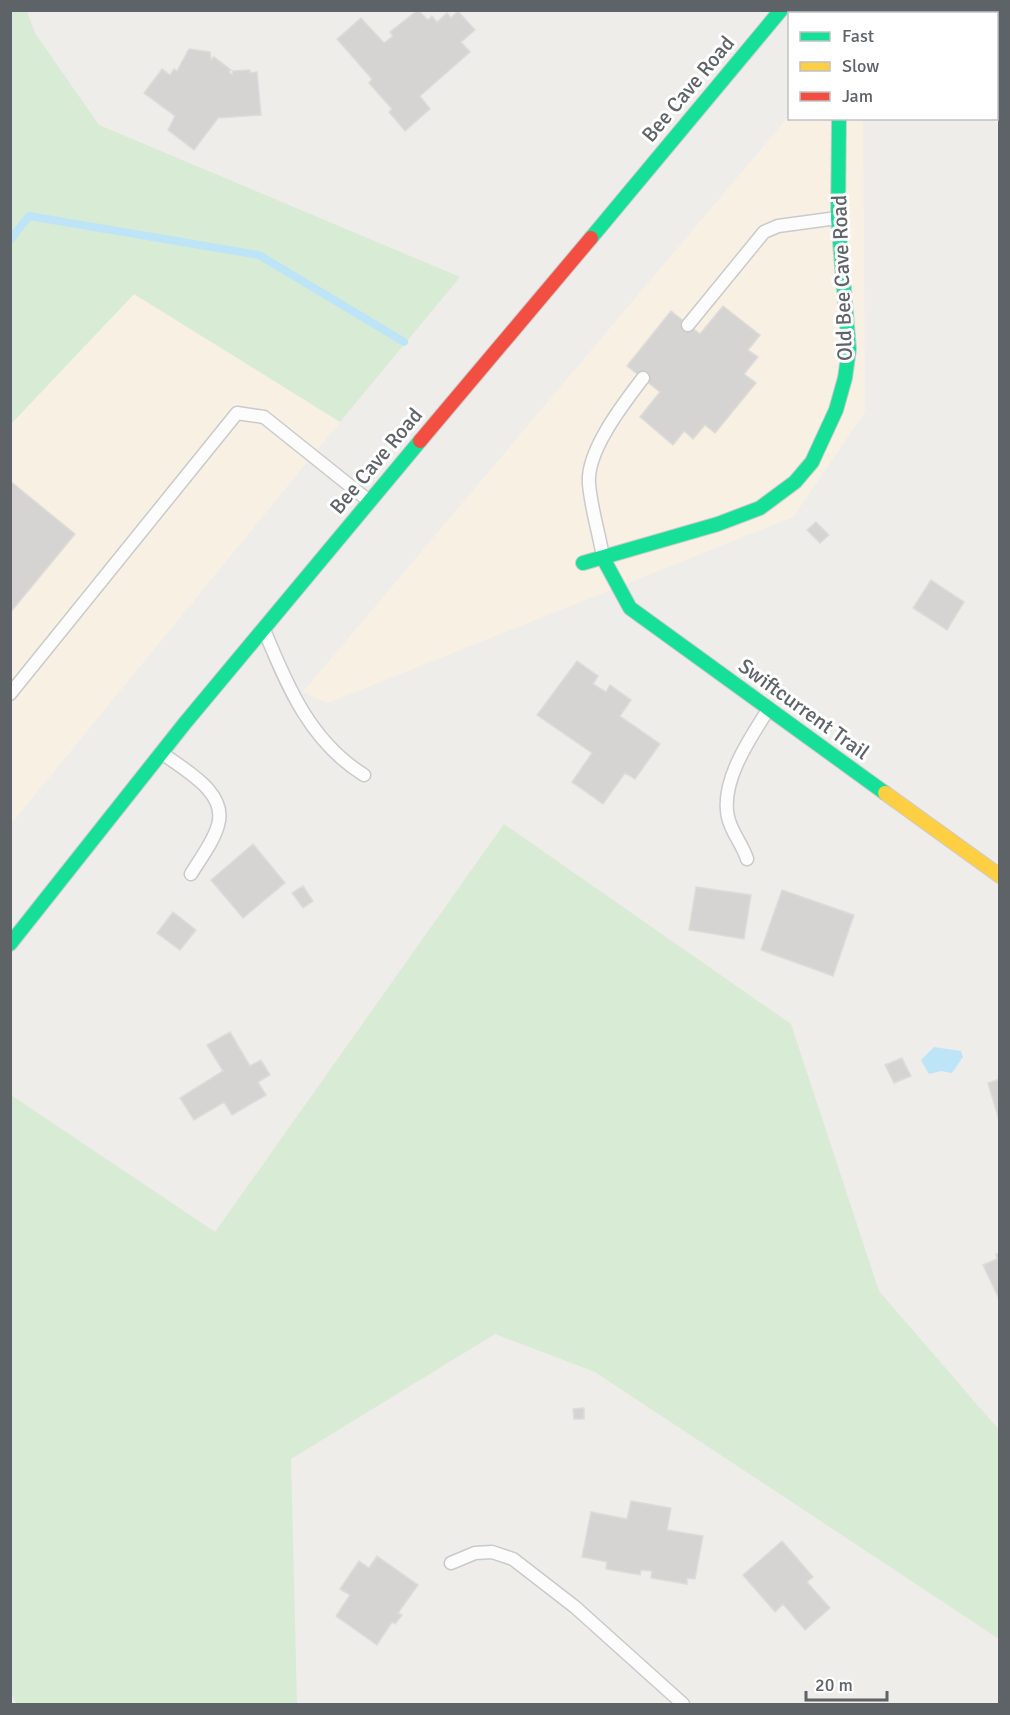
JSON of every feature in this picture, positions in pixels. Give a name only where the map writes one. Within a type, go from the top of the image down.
[{"type":"main road","name":"Bee Cave Road","points":[[10,944],[23,919],[781,10]]},
{"type":"main road","name":"Old Bee Cave Road","points":[[583,563],[760,508],[795,482],[812,462],[836,410],[845,378],[849,349],[838,218],[839,120]]},
{"type":"main road","name":"Swiftcurrent Trail","points":[[603,558],[630,608],[999,876]]},
{"type":"lane","points":[[688,325],[764,232],[778,226],[838,218]]},
{"type":"lane","points":[[603,558],[589,482],[592,463],[614,417],[643,378]]},
{"type":"lane","points":[[10,694],[237,413],[264,417],[369,502]]},
{"type":"lane","points":[[264,628],[293,695],[315,732],[348,765],[364,775]]},
{"type":"lane","points":[[747,860],[727,816],[727,794],[752,736],[769,709]]},
{"type":"lane","points":[[161,752],[212,793],[218,803],[218,826],[191,874]]},
{"type":"lane","points":[[451,1563],[475,1553],[492,1552],[513,1559],[575,1607],[683,1704]]},
{"type":"shaded area","points":[[879,10],[999,11],[999,125],[992,120],[998,120],[998,12],[877,12]]},
{"type":"shaded area","points":[[788,117],[788,120],[863,120],[865,412],[793,517],[327,703],[303,692]]},
{"type":"shaded area","points":[[134,294],[340,422],[11,824],[11,424]]},
{"type":"green space","points":[[11,10],[27,11],[35,33],[99,125],[460,277],[340,422],[134,294],[11,424]]},
{"type":"green space","points":[[504,824],[791,1024],[879,1291],[999,1430],[999,1639],[595,1372],[495,1334],[291,1459],[297,1704],[17,1704],[10,1692],[11,1095],[215,1232]]},
{"type":"water","points":[[934,1047],[961,1051],[963,1057],[952,1073],[941,1071],[929,1074],[921,1060]]},
{"type":"building","points":[[418,10],[428,20],[432,16],[437,22],[447,13],[451,18],[458,11],[475,30],[461,42],[470,52],[420,96],[430,109],[405,131],[389,112],[392,109],[369,83],[372,79],[337,39],[361,18],[384,43],[393,36],[390,32]]},
{"type":"building","points":[[189,49],[210,52],[211,60],[214,57],[231,70],[229,72],[232,75],[233,71],[257,72],[261,115],[218,118],[194,150],[168,130],[175,116],[144,93],[162,69],[170,75],[174,69],[177,71]]},
{"type":"building","points":[[723,306],[760,335],[748,350],[758,357],[744,374],[756,383],[715,433],[705,425],[693,439],[684,431],[673,445],[640,417],[660,392],[627,366],[671,311],[700,334]]},
{"type":"building","points":[[10,481],[75,534],[10,613]]},
{"type":"building","points":[[816,522],[829,535],[820,543],[807,530]]},
{"type":"building","points":[[931,580],[964,602],[947,630],[913,608]]},
{"type":"building","points":[[577,661],[598,676],[593,684],[606,692],[610,685],[631,700],[620,716],[660,744],[635,779],[625,773],[603,804],[572,782],[592,753],[537,715]]},
{"type":"building","points":[[253,844],[285,883],[243,918],[211,880]]},
{"type":"building","points":[[303,886],[313,901],[303,908],[292,893]]},
{"type":"building","points":[[696,887],[751,895],[744,939],[689,930]]},
{"type":"building","points":[[782,890],[854,915],[833,976],[761,950]]},
{"type":"building","points":[[173,912],[196,930],[180,950],[157,933]]},
{"type":"building","points":[[230,1032],[250,1066],[261,1060],[270,1075],[258,1082],[266,1095],[232,1115],[224,1102],[194,1120],[180,1098],[223,1071],[207,1045]]},
{"type":"building","points":[[902,1058],[911,1076],[894,1083],[885,1065]]},
{"type":"building","points":[[1000,1079],[1000,1117],[998,1117],[988,1083]]},
{"type":"building","points":[[1000,1253],[1000,1301],[983,1265],[997,1259],[996,1254]]},
{"type":"building","points":[[584,1408],[584,1419],[574,1419],[573,1409]]},
{"type":"building","points":[[631,1501],[671,1508],[667,1530],[703,1536],[695,1579],[687,1578],[687,1584],[651,1578],[652,1571],[641,1570],[640,1575],[606,1569],[607,1562],[582,1557],[591,1512],[627,1519]]},
{"type":"building","points":[[782,1541],[813,1577],[807,1582],[830,1608],[805,1630],[783,1604],[775,1612],[743,1575]]},
{"type":"building","points":[[377,1556],[418,1585],[398,1613],[402,1615],[395,1624],[392,1622],[377,1645],[336,1616],[350,1595],[340,1589],[359,1561],[369,1568]]},
{"type":"waterway","points":[[10,240],[29,216],[259,255],[404,342]]},
{"type":"traffic: fast","points":[[591,238],[781,10]]},
{"type":"traffic: fast","points":[[583,563],[718,524],[760,508],[795,482],[812,462],[836,410],[845,378],[849,349],[838,218],[839,120]]},
{"type":"traffic: fast","points":[[10,944],[185,723],[420,441]]},
{"type":"traffic: fast","points":[[603,558],[630,608],[885,793]]},
{"type":"traffic: slow","points":[[885,793],[1000,876]]},
{"type":"traffic: jam","points":[[420,441],[591,238]]}]
